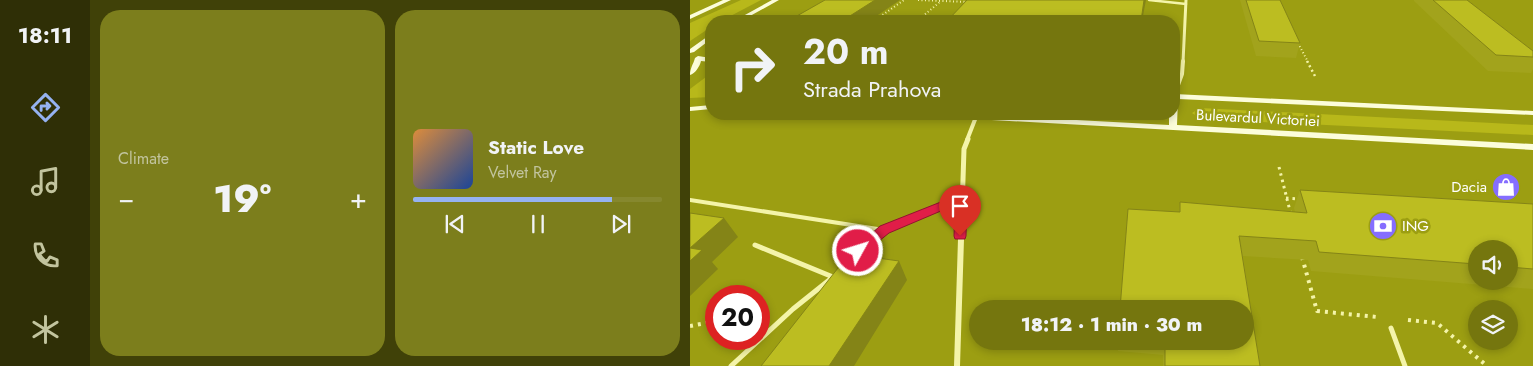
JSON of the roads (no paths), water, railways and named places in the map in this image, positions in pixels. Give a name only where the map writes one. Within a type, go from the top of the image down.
[{"type":"main road","points":[[690,17],[728,0]]},
{"type":"main road","points":[[748,15],[776,0]]},
{"type":"main road","points":[[705,40],[691,51],[698,58],[705,59]]},
{"type":"main road","points":[[690,73],[698,58]]},
{"type":"main road","name":"Bulevardul Victoriei","points":[[1180,96],[1533,114]]},
{"type":"main road","points":[[690,109],[705,108]]},
{"type":"main road","name":"Bulevardul Victoriei","points":[[1035,120],[1533,147]]},
{"type":"main road","points":[[1173,120],[1173,127]]},
{"type":"street","points":[[1180,80],[1182,74],[1186,2]]},
{"type":"street","points":[[957,366],[964,149],[975,120]]},
{"type":"lane","points":[[1149,0],[1186,2]]},
{"type":"lane","points":[[846,264],[884,230],[961,198]]},
{"type":"lane","points":[[690,200],[884,230]]},
{"type":"lane","points":[[755,245],[833,277]]},
{"type":"lane","points":[[731,366],[793,308],[839,271]]},
{"type":"lane","points":[[1391,328],[1405,366]]},
{"type":"place","name":"Dacia","points":[[1506,187]]},
{"type":"place","name":"ING","points":[[1383,226]]}]
